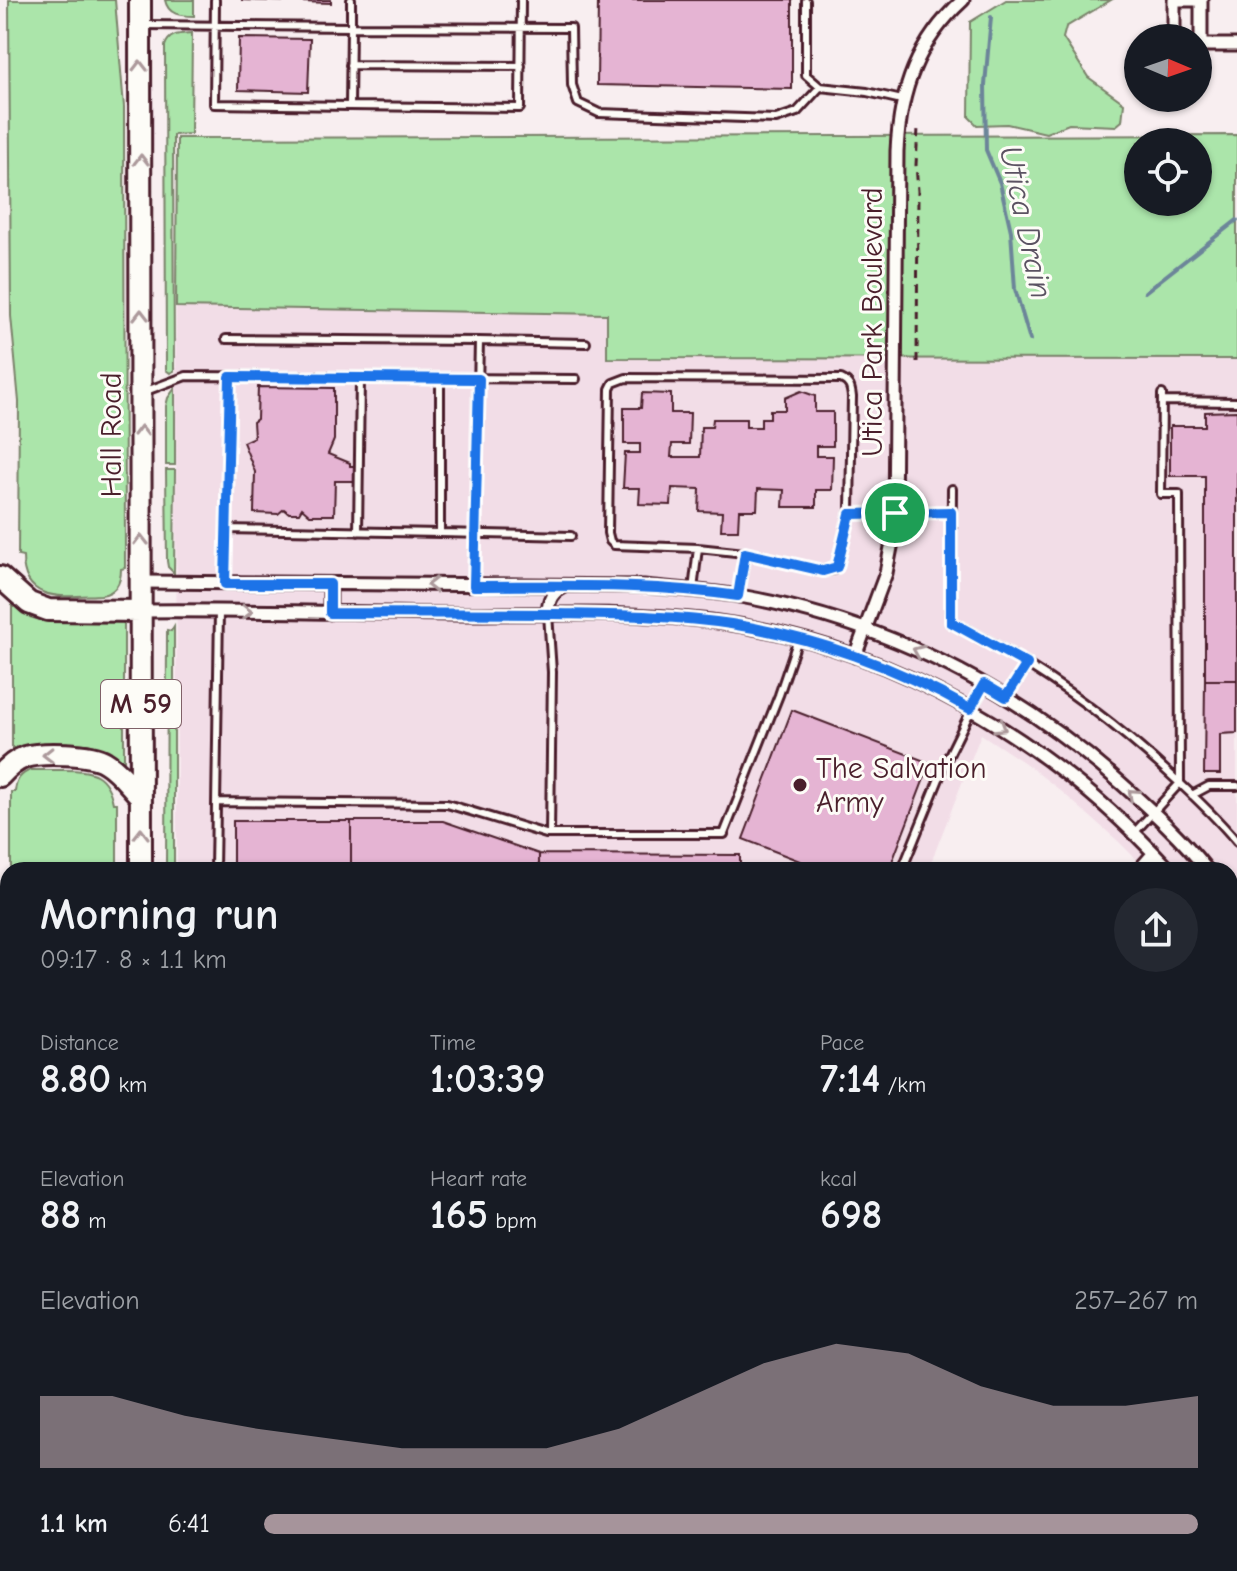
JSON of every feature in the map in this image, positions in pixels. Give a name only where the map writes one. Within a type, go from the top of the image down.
[{"type":"highway","name":"Hall Road","points":[[140,0],[141,862]]},
{"type":"highway","points":[[0,577],[29,603],[48,610],[141,611]]},
{"type":"highway","points":[[0,776],[14,763],[32,756],[84,755],[103,760],[141,797]]},
{"type":"street","name":"Utica Park Boulevard","points":[[855,656],[889,561],[895,513],[897,151],[902,100],[923,48],[939,25],[963,0]]},
{"type":"street","points":[[1174,0],[1174,24]]},
{"type":"street","points":[[1181,0],[1201,0],[1200,24]]},
{"type":"street","points":[[1212,45],[1237,45]]},
{"type":"street","points":[[141,582],[644,586],[738,596],[786,606],[866,630],[929,655],[1006,697],[1078,746],[1153,812],[1200,862]]},
{"type":"street","points":[[330,584],[330,613]]},
{"type":"street","points":[[548,614],[553,594],[566,586]]},
{"type":"street","points":[[141,611],[678,617],[732,624],[798,638],[855,656],[929,687],[1011,732],[1088,792],[1162,862]]},
{"type":"street","points":[[1146,862],[1154,853]]},
{"type":"lane","points":[[215,0],[214,104],[520,108],[521,0]]},
{"type":"lane","points":[[350,106],[351,0]]},
{"type":"lane","points":[[806,1],[806,75],[820,87],[867,92],[902,100]]},
{"type":"lane","points":[[140,25],[571,28],[572,85],[578,103],[599,113],[776,119],[797,112],[820,87]]},
{"type":"lane","points":[[350,65],[521,66]]},
{"type":"lane","points":[[226,339],[586,343]]},
{"type":"lane","points":[[474,586],[479,341]]},
{"type":"lane","points":[[141,393],[186,376],[576,379]]},
{"type":"lane","points":[[225,584],[230,377]]},
{"type":"lane","points":[[358,532],[360,379]]},
{"type":"lane","points":[[440,379],[440,533]]},
{"type":"lane","points":[[619,379],[847,381],[852,397],[850,514],[839,561],[833,570],[823,571],[745,553],[614,545],[610,541],[610,389],[613,383],[619,379]]},
{"type":"lane","points":[[1134,833],[1180,783],[1179,494],[1161,494],[1162,398],[1237,402]]},
{"type":"lane","points":[[952,489],[951,622],[1027,664],[1126,734],[1215,816],[1237,842]]},
{"type":"lane","points":[[850,514],[951,512]]},
{"type":"lane","points":[[226,529],[571,536]]},
{"type":"lane","points":[[693,590],[698,548]]},
{"type":"lane","points":[[738,596],[745,553]]},
{"type":"lane","points":[[215,862],[219,611]]},
{"type":"lane","points":[[548,614],[552,672],[550,834]]},
{"type":"lane","points":[[217,802],[447,804],[550,834],[724,834],[798,638]]},
{"type":"lane","points":[[1006,697],[1027,664]]},
{"type":"lane","points":[[905,862],[947,759],[984,684]]},
{"type":"lane","points":[[1192,795],[1209,786],[1237,786]]},
{"type":"path","points":[[917,362],[918,128]]},
{"type":"shaded area","points":[[176,307],[607,314],[607,358],[1237,357],[1237,862],[1139,862],[1061,791],[981,734],[931,862],[177,862]]},
{"type":"green space","points":[[9,0],[115,0],[124,107],[125,568],[121,569],[119,583],[114,590],[101,595],[61,596],[39,590],[30,583],[23,557],[18,556],[19,402],[11,316]]},
{"type":"green space","points":[[165,0],[194,0],[194,16],[172,12]]},
{"type":"green space","points":[[1006,0],[1111,0],[1066,27],[1063,38],[1088,77],[1124,103],[1122,121],[1116,126],[1069,124],[1046,133],[1007,124],[977,125],[969,117],[970,22]]},
{"type":"green space","points":[[192,33],[191,134],[173,135],[174,371],[170,373],[166,370],[165,46],[172,36]]},
{"type":"green space","points":[[1124,135],[1124,216],[1212,216],[1212,135],[1237,135],[1237,359],[607,358],[607,314],[176,307],[177,138]]},
{"type":"green space","points":[[175,388],[175,465],[166,465],[166,406]]},
{"type":"green space","points":[[166,470],[175,470],[174,573],[167,561]]},
{"type":"green space","points":[[12,604],[40,620],[124,622],[124,761],[107,750],[86,744],[42,743],[12,749]]},
{"type":"green space","points":[[174,626],[174,862],[166,862],[167,630],[171,631]]},
{"type":"green space","points":[[31,770],[65,770],[83,771],[102,779],[113,803],[117,803],[117,862],[11,862],[11,792],[15,792],[21,776]]},
{"type":"building","points":[[241,0],[331,0],[331,3]]},
{"type":"building","points":[[598,0],[792,0],[792,89],[597,85]]},
{"type":"building","points":[[239,38],[310,39],[308,92],[238,90]]},
{"type":"building","points":[[258,387],[334,388],[334,440],[328,454],[354,466],[354,481],[335,481],[334,515],[310,515],[302,508],[299,513],[289,513],[284,509],[278,514],[254,513],[255,472],[243,442],[254,437]]},
{"type":"building","points":[[801,391],[815,396],[815,412],[833,412],[833,446],[816,446],[816,456],[833,456],[832,490],[816,490],[816,507],[783,507],[784,490],[758,489],[757,510],[739,510],[738,530],[721,530],[722,512],[699,511],[700,489],[672,488],[671,505],[639,504],[640,488],[623,488],[625,453],[640,453],[640,444],[624,444],[624,408],[641,408],[642,393],[671,394],[671,413],[690,413],[689,444],[672,444],[671,457],[700,457],[701,427],[712,427],[713,419],[746,419],[746,427],[761,427],[761,418],[770,418],[770,410],[785,410],[785,398]]},
{"type":"building","points":[[1237,411],[1237,680],[1205,680],[1205,476],[1170,476],[1170,426],[1205,426],[1205,412]]},
{"type":"building","points":[[1205,680],[1237,680],[1237,733],[1220,734],[1220,774],[1204,774]]},
{"type":"building","points":[[792,710],[930,763],[892,862],[802,862],[743,839]]},
{"type":"building","points":[[233,821],[351,821],[351,862],[233,862]]},
{"type":"building","points":[[351,821],[443,821],[539,854],[539,862],[351,862]]},
{"type":"building","points":[[539,854],[740,855],[740,862],[539,862]]},
{"type":"waterway","name":"Utica Drain","points":[[991,17],[985,85],[986,150],[1000,183],[1011,231],[1015,289],[1030,340]]},
{"type":"waterway","points":[[1145,292],[1237,220]]},
{"type":"place","name":"The Salvation Army","points":[[800,785]]},
{"type":"route","points":[[230,377],[479,379],[474,586],[644,586],[738,596],[745,553],[823,571],[833,570],[839,561],[850,514],[895,513],[951,512],[951,622],[1027,664],[1006,697],[984,684],[970,709],[908,677],[855,656],[798,638],[732,624],[647,615],[330,613],[330,584],[225,584],[230,377]]}]
